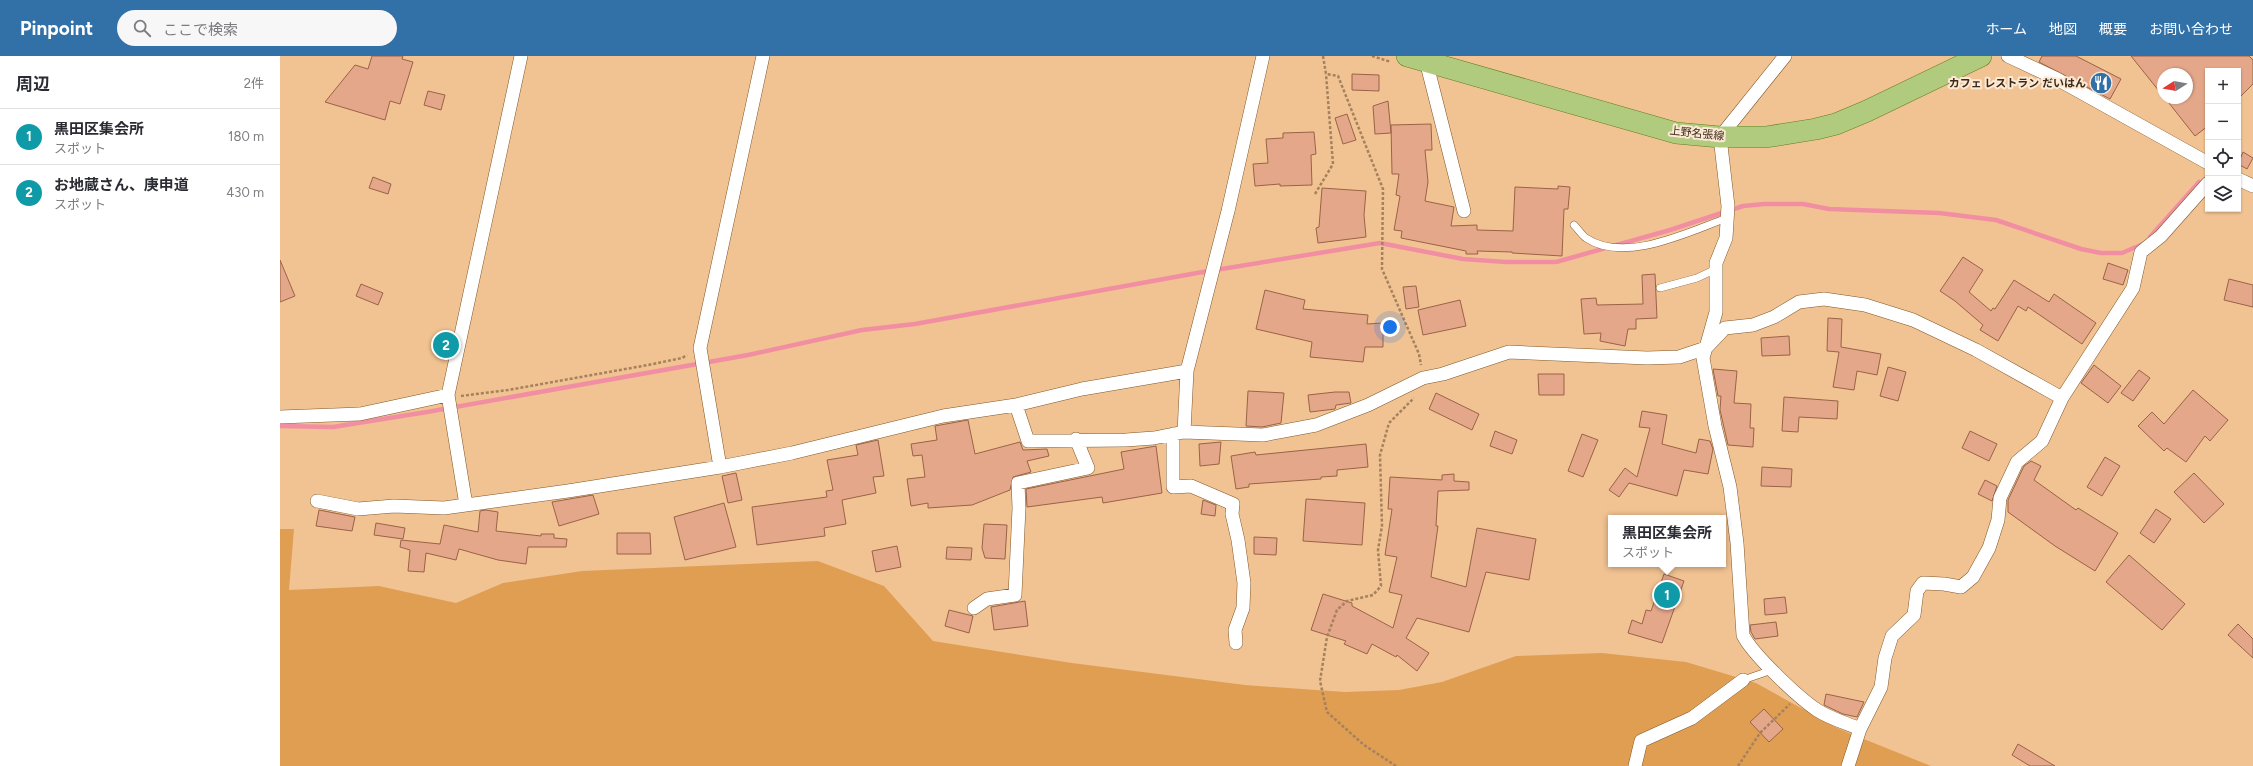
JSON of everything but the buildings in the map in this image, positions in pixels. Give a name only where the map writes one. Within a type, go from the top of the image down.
[{"type":"main road","name":"上野名張線","points":[[1410,60],[1676,133],[1720,137],[1766,137],[1836,124],[1981,56]]},
{"type":"street","points":[[466,505],[448,395],[521,56]]},
{"type":"street","points":[[720,467],[700,348],[763,56]]},
{"type":"street","points":[[1236,643],[1235,630],[1243,608],[1244,583],[1238,540],[1232,514],[1233,504],[1191,486],[1173,487],[1178,433],[1187,371],[1215,262],[1263,56]]},
{"type":"street","points":[[1785,56],[1720,137],[1728,212],[1726,238],[1716,269],[1716,312],[1703,358],[1715,426],[1730,486],[1738,543],[1744,635],[1747,643],[1772,670],[1817,710],[1860,729]]},
{"type":"street","points":[[2008,56],[2057,79],[2205,161]]},
{"type":"street","points":[[1410,60],[1464,211]]},
{"type":"street","points":[[2241,180],[2253,186]]},
{"type":"street","points":[[1848,766],[1860,729],[1881,687],[1885,658],[1892,636],[1914,616],[1918,590],[1923,583],[1944,584],[1961,587],[1973,577],[1989,548],[1998,520],[2000,498],[2017,462],[2042,441],[2062,398],[2133,288],[2141,252],[2161,236],[2205,186]]},
{"type":"street","points":[[1016,405],[1028,441],[1076,439],[1126,440],[1178,433],[1263,435],[1316,426],[1368,405],[1423,378],[1443,374],[1509,352],[1647,358],[1679,357],[1706,348],[1725,328],[1753,325],[1774,317],[1799,302],[1824,299],[1866,305],[1913,320],[1976,350],[2062,398]]},
{"type":"street","points":[[317,500],[358,510],[394,506],[444,508],[466,505],[720,467],[792,453],[943,416],[1016,405],[1082,389],[1187,371]]},
{"type":"street","points":[[280,417],[360,414],[448,395]]},
{"type":"street","points":[[974,608],[987,598],[1015,595],[1019,508],[1018,483],[1088,468],[1076,439]]},
{"type":"street","points":[[1635,766],[1642,741],[1692,718],[1743,680]]},
{"type":"lane","points":[[1574,225],[1586,238],[1600,244],[1621,249],[1633,248],[1658,242],[1728,212]]},
{"type":"lane","points":[[1660,288],[1698,278],[1716,269]]},
{"type":"lane","points":[[1743,680],[1772,670]]},
{"type":"path","points":[[1315,194],[1333,164],[1326,74],[1323,56]]},
{"type":"path","points":[[1372,56],[1410,60]]},
{"type":"path","points":[[1326,74],[1338,76],[1383,188],[1382,269],[1419,354],[1423,378],[1412,402],[1389,423],[1380,455],[1382,526],[1378,550],[1381,586],[1373,595],[1347,601],[1337,610],[1327,637],[1320,680],[1327,712],[1364,745],[1396,766]]},
{"type":"path","points":[[448,395],[469,396],[648,365],[682,358],[700,348]]},
{"type":"path","points":[[1738,766],[1760,733],[1800,694]]},
{"type":"shaded area","points":[[280,529],[294,529],[289,590],[379,586],[456,603],[503,583],[582,571],[818,561],[884,586],[933,641],[1072,663],[1245,685],[1345,692],[1399,690],[1442,682],[1516,656],[1602,653],[1686,662],[1756,683],[1839,729],[1931,766],[280,766]]},
{"type":"waterway","points":[[2150,237],[2199,182]]},
{"type":"waterway","points":[[280,426],[333,427],[427,412],[748,355],[862,330],[915,324],[1197,273],[1380,243],[1463,259],[1506,262],[1556,262],[1670,230],[1743,206],[1764,204],[1803,204],[1829,209],[1939,213],[1996,220],[2081,249],[2101,253],[2122,253],[2143,244]]},
{"type":"place","name":"カフェ レストラン だいはん","points":[[2101,83]]},
{"type":"place","name":"お地蔵さん、庚申道","points":[[446,345]]},
{"type":"place","name":"黒田区集会所","points":[[1667,595]]}]
